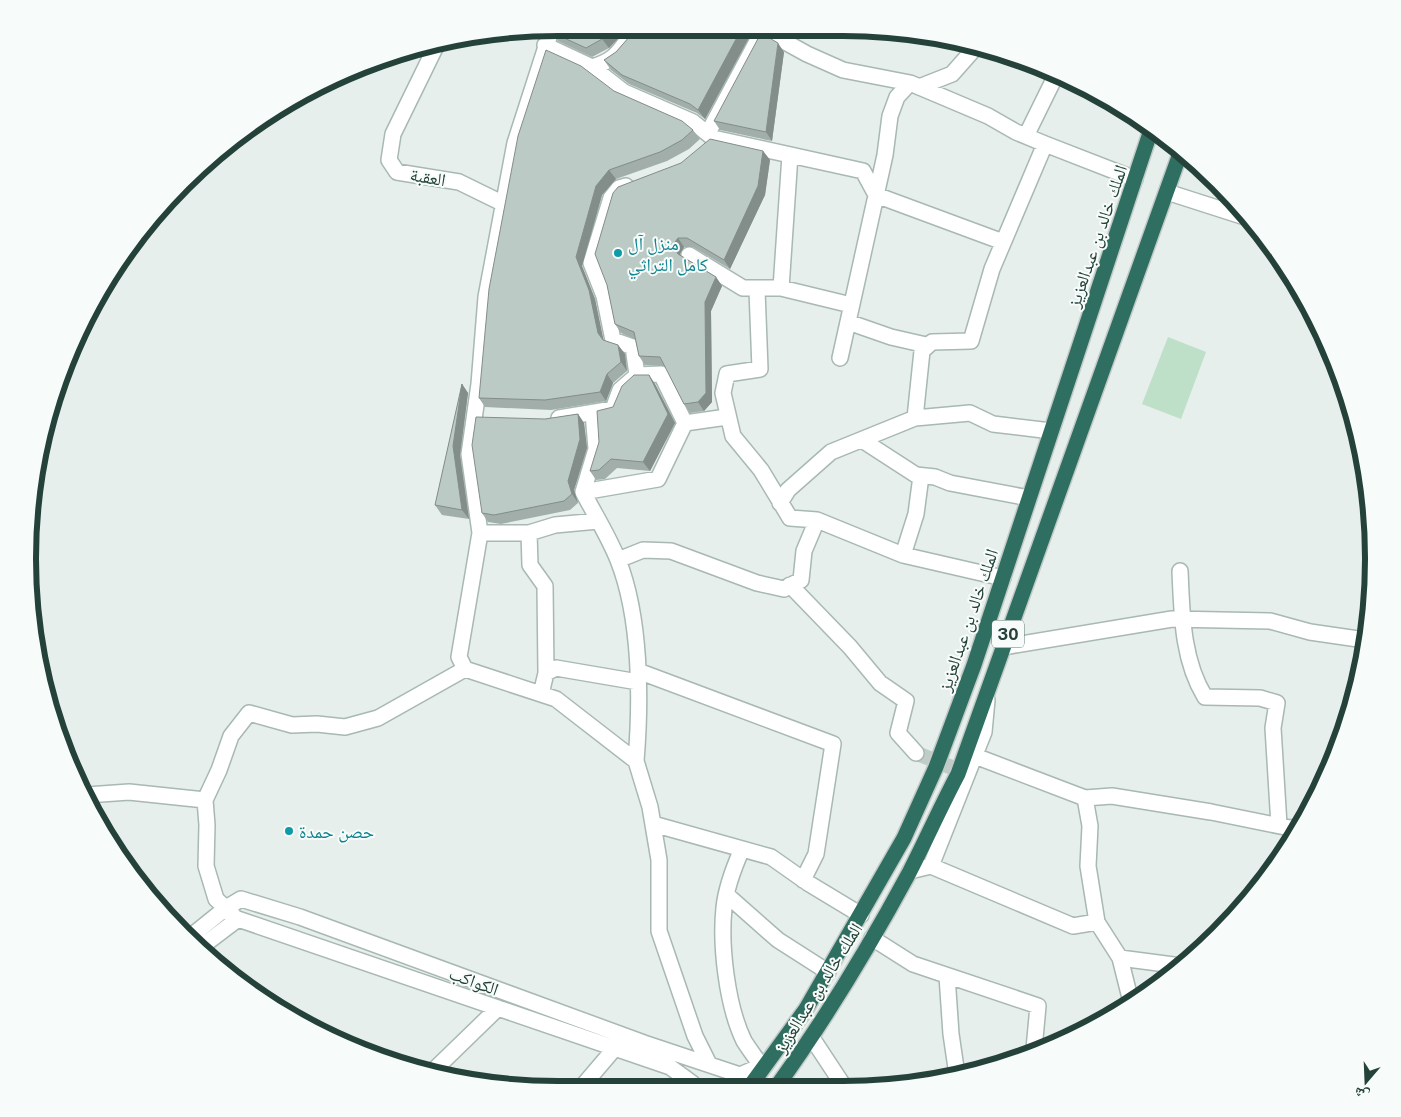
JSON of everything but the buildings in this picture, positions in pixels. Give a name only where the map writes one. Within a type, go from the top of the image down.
[{"type":"highway","name":"الملك خالد بن عبدالعزيز","points":[[753,1081],[806,1009],[828,972],[904,838],[936,767],[974,665],[1149,136]]},
{"type":"highway","name":"الملك خالد بن عبدالعزيز","points":[[781,1081],[812,1038],[872,938],[910,871],[958,774],[1178,159]]},
{"type":"street","points":[[549,36],[516,144],[486,297],[476,416],[469,454],[480,533],[459,657],[465,669],[556,699],[636,761]]},
{"type":"street","points":[[592,67],[608,62],[620,52],[628,36]]},
{"type":"street","points":[[701,151],[711,136],[759,36]]},
{"type":"street","points":[[775,36],[807,54],[843,70],[914,85],[988,116],[1026,136],[1136,179]]},
{"type":"street","points":[[545,45],[592,67],[624,92],[693,122],[711,136],[863,171],[876,195],[1003,242]]},
{"type":"street","name":"العقبة","points":[[432,52],[393,134],[389,160],[397,172],[459,182],[504,204]]},
{"type":"street","points":[[840,358],[885,155],[890,116],[897,97],[914,85],[952,74],[971,52]]},
{"type":"street","points":[[1026,136],[1053,81]]},
{"type":"street","points":[[848,322],[891,337],[926,345],[932,342],[971,341],[992,269],[1045,144]]},
{"type":"street","points":[[781,288],[790,155]]},
{"type":"street","points":[[637,375],[632,347],[613,340],[604,296],[591,263],[611,198],[618,188],[644,180]]},
{"type":"street","points":[[1167,192],[1235,214]]},
{"type":"street","points":[[689,255],[743,288],[757,290],[781,288],[851,305]]},
{"type":"street","points":[[757,290],[760,369],[727,374],[724,394],[727,417],[733,436],[761,470],[790,518],[817,520],[903,555],[1002,578]]},
{"type":"street","points":[[915,418],[921,357],[926,345]]},
{"type":"street","points":[[544,419],[612,409],[620,390],[637,375],[661,374],[685,423]]},
{"type":"street","points":[[594,413],[596,449],[583,492],[618,560],[628,593],[638,677],[639,722],[636,761],[650,807],[659,860],[659,930],[695,1036],[708,1064]]},
{"type":"street","points":[[780,503],[788,490],[831,452],[915,418],[970,413],[993,424],[1051,431]]},
{"type":"street","points":[[476,416],[493,417]]},
{"type":"street","points":[[685,423],[727,417]]},
{"type":"street","points":[[583,492],[658,479],[685,423]]},
{"type":"street","points":[[862,440],[916,475],[935,477],[950,483],[1029,498]]},
{"type":"street","points":[[903,555],[916,514],[921,476]]},
{"type":"street","points":[[618,560],[643,550],[671,551],[719,571],[784,589],[801,580],[804,551],[817,520]]},
{"type":"street","points":[[480,533],[529,533],[555,525],[598,521]]},
{"type":"street","points":[[529,533],[530,565],[545,586],[546,673],[541,694]]},
{"type":"street","points":[[1180,571],[1182,619],[1193,678],[1205,697],[1260,698],[1277,703],[1273,728],[1289,830]]},
{"type":"street","points":[[790,585],[850,647],[880,683],[906,701],[898,733],[916,753]]},
{"type":"street","points":[[1003,648],[1134,624],[1182,619],[1270,621],[1310,632],[1358,639]]},
{"type":"street","points":[[546,673],[556,668],[638,677],[833,744],[816,854],[802,880]]},
{"type":"street","points":[[206,944],[238,919],[216,899],[206,866],[207,825],[205,800],[219,770],[230,736],[249,713],[292,725],[317,724],[345,727],[378,718],[465,669]]},
{"type":"street","points":[[931,866],[984,732],[988,689]]},
{"type":"street","points":[[974,756],[1085,798],[1112,796],[1211,812],[1289,830]]},
{"type":"street","points":[[93,795],[129,792],[205,800]]},
{"type":"street","points":[[1085,798],[1090,826],[1088,866],[1097,922],[1120,958],[1129,995]]},
{"type":"street","points":[[653,824],[771,856],[802,880],[861,915]]},
{"type":"street","points":[[742,849],[731,875],[726,895],[724,942],[731,1000],[744,1040],[764,1065]]},
{"type":"street","points":[[910,871],[931,866],[1073,926],[1097,922]]},
{"type":"street","points":[[726,895],[778,940],[828,972]]},
{"type":"street","name":"الكواكب","points":[[195,933],[226,908],[241,899],[300,917],[740,1075],[764,1065]]},
{"type":"street","name":"الكواكب","points":[[238,919],[670,1067],[689,1081]]},
{"type":"street","points":[[872,938],[913,964],[1038,1006],[1034,1044]]},
{"type":"street","points":[[1120,958],[1170,965]]},
{"type":"street","points":[[947,976],[951,1034],[956,1068]]},
{"type":"street","points":[[438,1066],[498,1008]]},
{"type":"street","points":[[812,1038],[840,1081]]},
{"type":"street","points":[[587,1081],[615,1048]]},
{"type":"green space","points":[[1168,337],[1206,352],[1181,419],[1142,404]]},
{"type":"tunnel","points":[[916,753],[968,774]]},
{"type":"place","name":"منزل آل كامل التراثي","points":[[618,253]]},
{"type":"place","name":"حصن حمدة","points":[[289,831]]}]
